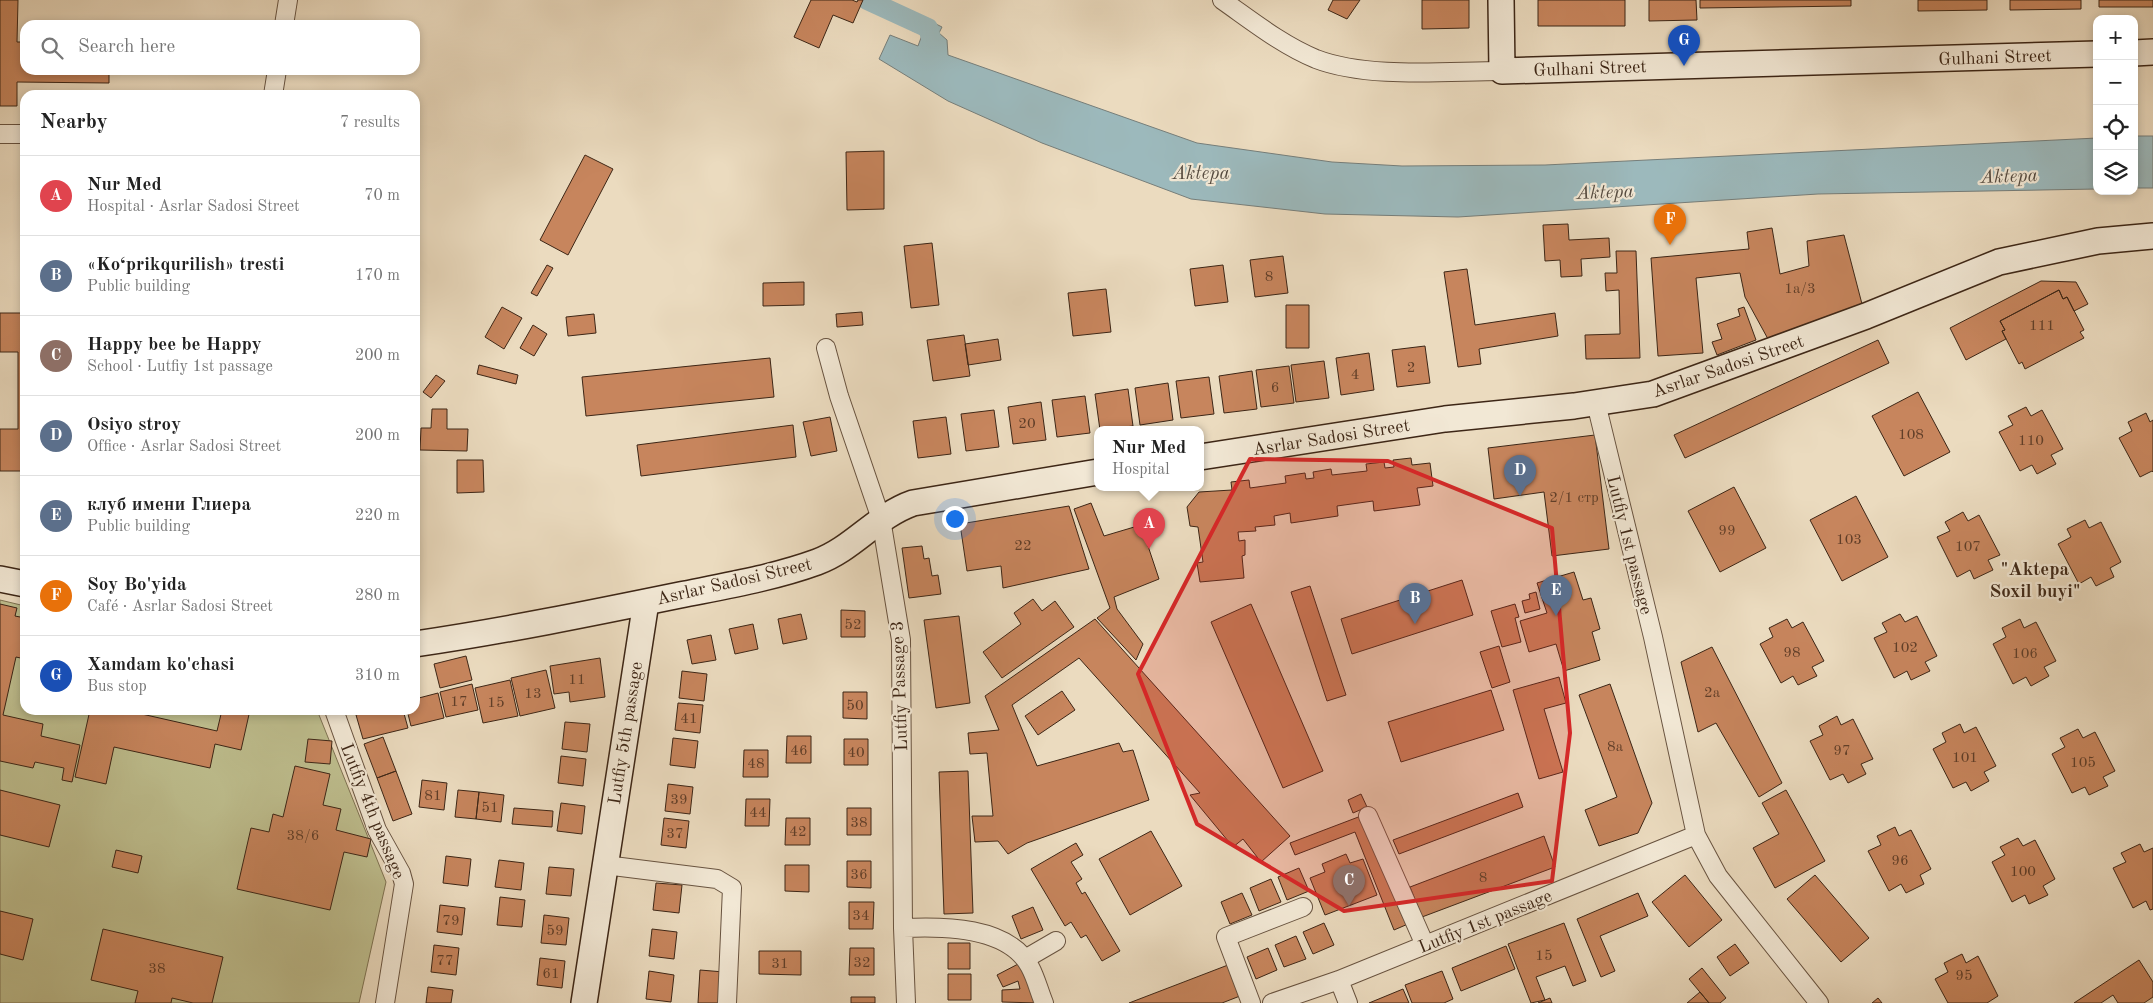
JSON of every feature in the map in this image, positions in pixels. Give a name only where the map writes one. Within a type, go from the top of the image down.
[{"type":"street","points":[[285,20],[288,0]]},
{"type":"street","name":"Gulhani Street","points":[[1222,0],[1296,48],[1317,59],[1341,66],[1378,71],[1502,71],[2093,54]]},
{"type":"street","points":[[1501,0],[1502,71]]},
{"type":"street","points":[[2138,53],[2153,52]]},
{"type":"street","points":[[274,90],[276,75]]},
{"type":"street","points":[[0,134],[20,134]]},
{"type":"street","name":"Asrlar Sadosi Street","points":[[1204,456],[1446,419],[1596,403],[1653,394],[1866,316],[1999,262],[2098,241],[2153,236]]},
{"type":"street","name":"Lutfiy Passage 3","points":[[826,348],[839,396],[881,519],[900,640],[903,928],[906,1003]]},
{"type":"street","name":"Lutfiy 1st passage","points":[[1596,403],[1653,637],[1696,835],[1718,876],[1819,1003]]},
{"type":"street","name":"Asrlar Sadosi Street","points":[[420,643],[744,582],[818,562],[853,543],[881,519],[899,508],[926,500],[1094,473]]},
{"type":"street","points":[[0,579],[20,583]]},
{"type":"street","name":"Lutfiy 5th passage","points":[[584,1003],[646,602]]},
{"type":"street","name":"Lutfiy 4th passage","points":[[336,715],[377,830],[401,873],[404,884],[385,1003]]},
{"type":"street","points":[[1368,816],[1425,945]]},
{"type":"street","name":"Lutfiy 1st passage","points":[[1272,1003],[1339,980],[1696,835]]},
{"type":"street","points":[[606,865],[717,880],[732,888],[727,1003]]},
{"type":"street","points":[[1251,1003],[1226,937],[1303,907]]},
{"type":"street","points":[[903,928],[935,926],[981,933],[1010,946],[1030,966],[1044,1003]]},
{"type":"street","points":[[1025,960],[1056,941]]},
{"type":"street","points":[[1339,980],[1348,1003]]},
{"type":"highlighted area","points":[[1250,459],[1388,461],[1552,528],[1570,733],[1552,881],[1344,911],[1197,824],[1138,674]]},
{"type":"green space","points":[[0,600],[20,605],[20,715],[319,715],[386,882],[359,1003],[0,1003]]},
{"type":"water","name":"Aktepa","points":[[918,15],[942,27],[939,33],[947,40],[948,55],[1197,143],[1332,162],[1402,166],[1545,165],[2093,138],[2093,189],[1818,194],[1458,217],[1325,214],[1191,199],[1042,143],[948,101],[879,59],[890,35],[918,46],[922,35],[911,30]]},
{"type":"water","points":[[2138,136],[2153,136],[2153,188],[2138,188]]},
{"type":"building","points":[[0,0],[18,0],[17,42],[20,42],[20,75],[109,75],[109,83],[17,82],[17,106],[0,106]]},
{"type":"building","points":[[811,0],[852,0],[857,2],[858,0],[863,0],[853,23],[833,15],[819,48],[794,37]]},
{"type":"building","points":[[1333,0],[1360,0],[1347,19],[1328,10]]},
{"type":"building","points":[[1422,0],[1469,0],[1469,28],[1422,29]]},
{"type":"building","points":[[1538,0],[1625,0],[1625,26],[1538,26]]},
{"type":"building","points":[[1649,0],[1696,0],[1697,20],[1649,21]]},
{"type":"building","points":[[1700,0],[1851,0],[1851,6],[1700,8]]},
{"type":"building","points":[[1918,0],[1987,0],[1987,10],[1918,11]]},
{"type":"building","points":[[2010,0],[2081,0],[2081,9],[2010,10]]},
{"type":"building","points":[[2099,0],[2153,0],[2153,7],[2099,7]]},
{"type":"building","points":[[884,151],[884,209],[847,210],[846,152]]},
{"type":"building","points":[[585,155],[613,169],[568,255],[540,240]]},
{"type":"building","points":[[1568,224],[1569,240],[1609,238],[1610,257],[1581,259],[1582,276],[1561,277],[1560,260],[1545,261],[1543,225]]},
{"type":"building","points":[[1772,228],[1780,274],[1809,266],[1807,241],[1844,235],[1862,304],[1768,339],[1745,297],[1740,273],[1696,278],[1703,353],[1658,356],[1651,258],[1749,249],[1747,232]]},
{"type":"building","points":[[932,243],[939,305],[911,308],[904,246]]},
{"type":"building","points":[[1616,251],[1636,251],[1640,358],[1586,359],[1585,335],[1620,334],[1619,290],[1606,291],[1605,273],[1617,273]]},
{"type":"building","points":[[1283,256],[1288,293],[1255,297],[1250,260]]},
{"type":"building","points":[[547,265],[553,268],[537,296],[531,293]]},
{"type":"building","points":[[1223,265],[1228,302],[1195,306],[1190,269]]},
{"type":"building","points":[[1467,269],[1475,325],[1555,313],[1558,336],[1479,349],[1481,364],[1458,367],[1444,272]]},
{"type":"building","points":[[2041,281],[2076,282],[2088,304],[2074,311],[2067,297],[2063,299],[2059,290],[2000,321],[2005,330],[2002,331],[2006,339],[1966,360],[1950,328]]},
{"type":"building","points":[[804,282],[804,305],[763,306],[763,283]]},
{"type":"building","points":[[1106,289],[1111,332],[1073,336],[1068,293]]},
{"type":"building","points":[[2059,290],[2063,299],[2067,297],[2084,330],[2080,332],[2084,338],[2025,369],[2022,362],[2019,364],[2002,331],[2005,330],[2000,321]]},
{"type":"building","points":[[1286,305],[1309,305],[1309,348],[1286,348]]},
{"type":"building","points":[[502,307],[522,318],[504,349],[485,337]]},
{"type":"building","points":[[1744,307],[1756,340],[1717,355],[1712,342],[1722,339],[1717,324],[1740,316],[1738,309]]},
{"type":"building","points":[[862,312],[863,325],[837,327],[836,314]]},
{"type":"building","points":[[0,313],[20,313],[20,471],[0,471],[0,429],[18,429],[18,352],[0,352]]},
{"type":"building","points":[[594,314],[596,333],[568,336],[566,317]]},
{"type":"building","points":[[533,325],[547,334],[534,356],[520,348]]},
{"type":"building","points":[[964,335],[970,376],[933,381],[927,340]]},
{"type":"building","points":[[998,339],[1001,360],[968,365],[965,344]]},
{"type":"building","points":[[1878,340],[1889,363],[1685,458],[1674,435]]},
{"type":"building","points":[[1425,346],[1430,383],[1397,387],[1392,350]]},
{"type":"building","points":[[1369,353],[1374,390],[1341,395],[1336,358]]},
{"type":"building","points":[[770,358],[774,397],[586,416],[582,377]]},
{"type":"building","points":[[1324,361],[1329,398],[1296,402],[1291,365]]},
{"type":"building","points":[[479,365],[518,375],[516,384],[477,374]]},
{"type":"building","points":[[1289,366],[1294,403],[1261,407],[1256,370]]},
{"type":"building","points":[[1252,371],[1257,409],[1224,413],[1219,376]]},
{"type":"building","points":[[436,375],[445,381],[431,398],[423,392]]},
{"type":"building","points":[[1209,377],[1214,414],[1181,418],[1176,381]]},
{"type":"building","points":[[1168,383],[1173,420],[1140,425],[1135,388]]},
{"type":"building","points":[[1128,389],[1133,426],[1099,426],[1095,394]]},
{"type":"building","points":[[1918,392],[1950,452],[1904,476],[1872,416]]},
{"type":"building","points":[[1085,396],[1090,433],[1057,437],[1052,400]]},
{"type":"building","points":[[1041,402],[1046,440],[1013,444],[1008,407]]},
{"type":"building","points":[[2026,407],[2031,416],[2042,410],[2063,449],[2051,455],[2056,464],[2037,474],[2032,465],[2020,471],[1999,432],[2013,425],[2008,416]]},
{"type":"building","points":[[432,409],[447,409],[447,429],[468,429],[467,451],[420,450],[421,428],[431,428]]},
{"type":"building","points":[[994,410],[999,447],[966,451],[961,414]]},
{"type":"building","points":[[2146,413],[2150,422],[2153,420],[2153,472],[2140,477],[2119,438],[2132,431],[2128,422]]},
{"type":"building","points":[[830,417],[837,451],[811,456],[803,422]]},
{"type":"building","points":[[946,417],[951,454],[918,458],[913,421]]},
{"type":"building","points":[[793,425],[796,457],[641,476],[637,445]]},
{"type":"building","points":[[1595,435],[1609,549],[1552,556],[1544,492],[1494,499],[1488,448]]},
{"type":"building","points":[[1411,458],[1412,465],[1430,463],[1433,486],[1417,488],[1420,505],[1374,511],[1373,501],[1337,506],[1338,516],[1291,523],[1290,513],[1274,516],[1275,525],[1255,527],[1256,531],[1238,532],[1239,541],[1245,540],[1245,555],[1242,556],[1244,578],[1200,582],[1197,563],[1203,562],[1198,527],[1190,526],[1187,507],[1199,492],[1232,490],[1231,482],[1249,480],[1250,488],[1286,483],[1285,476],[1305,473],[1306,479],[1314,478],[1313,472],[1331,469],[1332,475],[1367,471],[1366,464],[1384,462],[1385,468],[1394,467],[1393,460]]},
{"type":"building","points":[[457,460],[483,460],[484,492],[457,493]]},
{"type":"building","points":[[1734,487],[1766,548],[1720,572],[1688,511]]},
{"type":"building","points":[[1856,496],[1888,557],[1842,581],[1810,520]]},
{"type":"building","points":[[1091,503],[1104,536],[1141,525],[1159,579],[1114,597],[1117,609],[1143,644],[1136,660],[1097,618],[1110,608],[1074,509]]},
{"type":"building","points":[[1069,506],[1089,569],[1003,588],[1001,566],[967,571],[960,524]]},
{"type":"building","points":[[1963,512],[1968,521],[1979,515],[2000,555],[1988,560],[1993,570],[1974,579],[1970,570],[1957,577],[1937,537],[1950,531],[1945,522]]},
{"type":"building","points":[[2085,520],[2089,528],[2101,522],[2121,562],[2110,568],[2114,577],[2096,586],[2091,577],[2079,584],[2058,544],[2071,537],[2067,529]]},
{"type":"building","points":[[922,546],[924,559],[929,558],[932,576],[938,575],[941,594],[909,598],[902,548]]},
{"type":"building","points":[[1574,572],[1583,600],[1591,598],[1600,629],[1592,632],[1600,660],[1564,671],[1556,644],[1529,652],[1520,621],[1547,613],[1537,583]]},
{"type":"building","points":[[1462,580],[1473,615],[1352,654],[1341,619]]},
{"type":"building","points":[[1310,586],[1346,695],[1327,701],[1291,592]]},
{"type":"building","points":[[1536,592],[1540,609],[1525,613],[1522,601],[1530,599],[1529,594]]},
{"type":"building","points":[[1033,599],[1042,611],[1055,601],[1074,627],[1002,678],[983,652],[1021,624],[1014,613]]},
{"type":"building","points":[[0,604],[17,608],[15,616],[20,617],[20,658],[16,657],[3,715],[43,724],[41,736],[80,745],[72,782],[62,780],[64,768],[35,762],[33,768],[0,761]]},
{"type":"building","points":[[1251,604],[1323,771],[1283,788],[1211,622]]},
{"type":"building","points":[[1515,604],[1519,617],[1515,618],[1521,642],[1502,647],[1491,611]]},
{"type":"building","points":[[841,610],[865,611],[865,637],[841,637]]},
{"type":"building","points":[[801,614],[807,639],[783,644],[778,619]]},
{"type":"building","points":[[1900,614],[1905,622],[1917,616],[1937,656],[1925,662],[1930,671],[1911,680],[1907,671],[1894,678],[1874,638],[1887,632],[1882,623]]},
{"type":"building","points":[[959,616],[970,703],[936,708],[924,620]]},
{"type":"building","points":[[1095,619],[1290,836],[1261,862],[1243,839],[1233,847],[1190,795],[1200,793],[1079,658],[1012,705],[1037,766],[1119,743],[1123,752],[1133,750],[1149,800],[1027,843],[1008,854],[998,841],[975,842],[972,816],[993,816],[987,753],[970,754],[968,733],[999,730],[985,696]]},
{"type":"building","points":[[1787,619],[1792,628],[1803,622],[1824,661],[1812,667],[1817,676],[1798,685],[1793,676],[1781,683],[1760,644],[1773,637],[1769,628]]},
{"type":"building","points":[[2020,619],[2024,628],[2036,622],[2056,661],[2044,667],[2049,676],[2031,686],[2026,677],[2013,684],[1993,644],[2006,637],[2002,628]]},
{"type":"building","points":[[753,624],[758,649],[735,654],[729,629]]},
{"type":"building","points":[[711,635],[716,660],[692,664],[687,640]]},
{"type":"building","points":[[1499,646],[1510,682],[1492,688],[1480,652]]},
{"type":"building","points":[[1712,647],[1782,783],[1759,797],[1716,723],[1698,732],[1681,662]]},
{"type":"building","points":[[466,656],[472,680],[440,688],[434,664]]},
{"type":"building","points":[[600,658],[605,697],[570,702],[569,692],[554,694],[550,666]]},
{"type":"building","points":[[546,670],[555,708],[520,716],[511,678]]},
{"type":"building","points":[[682,671],[707,674],[704,701],[679,698]]},
{"type":"building","points":[[1559,677],[1566,703],[1544,709],[1563,772],[1539,779],[1513,690]]},
{"type":"building","points":[[510,680],[518,716],[483,723],[475,688]]},
{"type":"building","points":[[472,684],[478,710],[446,717],[440,692]]},
{"type":"building","points":[[1610,684],[1652,803],[1638,833],[1599,846],[1585,810],[1617,797],[1579,695]]},
{"type":"building","points":[[1491,690],[1504,730],[1401,762],[1388,722]]},
{"type":"building","points":[[1062,691],[1075,710],[1038,735],[1025,716]]},
{"type":"building","points":[[843,692],[867,692],[867,719],[843,718]]},
{"type":"building","points":[[438,693],[444,718],[411,726],[408,715],[420,715],[420,698]]},
{"type":"building","points":[[678,703],[703,705],[700,733],[675,730]]},
{"type":"building","points":[[89,715],[146,715],[217,731],[221,715],[249,715],[241,750],[215,744],[210,768],[114,747],[106,784],[75,777]]},
{"type":"building","points":[[356,715],[404,715],[408,728],[363,739]]},
{"type":"building","points":[[1837,716],[1841,725],[1853,719],[1873,759],[1861,764],[1866,774],[1848,783],[1843,774],[1830,780],[1810,741],[1823,735],[1819,726]]},
{"type":"building","points":[[565,722],[590,724],[587,752],[562,749]]},
{"type":"building","points":[[1960,724],[1964,733],[1976,727],[1996,766],[1984,772],[1989,781],[1971,791],[1966,782],[1953,788],[1933,749],[1946,742],[1942,733]]},
{"type":"building","points":[[2078,729],[2083,738],[2095,732],[2115,771],[2103,777],[2108,786],[2089,795],[2085,787],[2072,793],[2052,754],[2065,747],[2060,738]]},
{"type":"building","points":[[787,736],[811,736],[811,763],[786,763]]},
{"type":"building","points":[[383,737],[396,771],[377,778],[364,744]]},
{"type":"building","points":[[673,738],[698,741],[695,768],[670,765]]},
{"type":"building","points":[[308,739],[332,741],[330,764],[305,762]]},
{"type":"building","points":[[844,739],[868,739],[868,765],[844,765]]},
{"type":"building","points":[[744,750],[768,750],[768,777],[743,777]]},
{"type":"building","points":[[561,756],[586,759],[583,786],[558,783]]},
{"type":"building","points":[[295,766],[330,774],[323,805],[341,809],[336,830],[371,839],[367,857],[344,852],[330,910],[237,889],[251,828],[269,832],[273,814],[283,817]]},
{"type":"building","points":[[396,771],[412,814],[393,821],[377,778]]},
{"type":"building","points":[[968,771],[973,913],[944,914],[939,772]]},
{"type":"building","points":[[422,780],[447,783],[444,810],[419,807]]},
{"type":"building","points":[[668,784],[693,787],[690,814],[665,811]]},
{"type":"building","points":[[0,790],[60,805],[49,847],[0,835]]},
{"type":"building","points":[[458,790],[479,792],[476,819],[455,817]]},
{"type":"building","points":[[1786,790],[1825,861],[1775,888],[1753,848],[1779,834],[1762,803]]},
{"type":"building","points":[[479,792],[504,795],[501,822],[476,819]]},
{"type":"building","points":[[1518,793],[1523,807],[1399,854],[1393,840]]},
{"type":"building","points":[[1361,794],[1367,807],[1353,813],[1348,800]]},
{"type":"building","points":[[746,799],[770,799],[769,826],[745,826]]},
{"type":"building","points":[[561,803],[585,806],[582,834],[557,831]]},
{"type":"building","points":[[514,808],[553,811],[552,827],[512,824]]},
{"type":"building","points":[[847,808],[871,808],[871,835],[847,835]]},
{"type":"building","points":[[1361,816],[1408,924],[1394,930],[1355,832],[1295,855],[1290,843]]},
{"type":"building","points":[[664,818],[689,821],[686,848],[661,845]]},
{"type":"building","points":[[786,818],[810,818],[810,845],[785,845]]},
{"type":"building","points":[[1895,827],[1899,836],[1911,830],[1931,869],[1920,875],[1924,884],[1906,893],[1901,884],[1889,891],[1868,851],[1881,845],[1877,836]]},
{"type":"building","points":[[1151,831],[1182,886],[1130,915],[1099,859]]},
{"type":"building","points":[[1544,836],[1555,867],[1422,917],[1410,887]]},
{"type":"building","points":[[2018,838],[2023,846],[2035,840],[2055,879],[2043,886],[2048,895],[2029,904],[2025,895],[2012,902],[1992,862],[2005,855],[2000,847]]},
{"type":"building","points":[[1076,843],[1083,855],[1071,862],[1082,879],[1076,883],[1082,894],[1085,892],[1120,951],[1102,961],[1086,935],[1081,938],[1071,922],[1065,926],[1031,869]]},
{"type":"building","points":[[2140,844],[2144,852],[2153,848],[2153,909],[2150,910],[2146,901],[2133,908],[2113,868],[2126,862],[2121,853]]},
{"type":"building","points":[[116,850],[142,856],[138,873],[112,867]]},
{"type":"building","points":[[1346,854],[1350,863],[1363,859],[1377,895],[1325,915],[1310,878],[1325,872],[1322,864]]},
{"type":"building","points":[[446,856],[471,859],[468,886],[443,883]]},
{"type":"building","points":[[499,860],[524,863],[521,890],[495,887]]},
{"type":"building","points":[[847,861],[871,861],[871,888],[847,887]]},
{"type":"building","points":[[785,865],[809,865],[809,892],[785,891]]},
{"type":"building","points":[[549,867],[574,869],[571,896],[546,894]]},
{"type":"building","points":[[1299,868],[1309,891],[1287,900],[1278,877]]},
{"type":"building","points":[[1685,875],[1722,920],[1689,947],[1652,902]]},
{"type":"building","points":[[1815,875],[1869,938],[1841,962],[1787,899]]},
{"type":"building","points":[[1271,879],[1281,902],[1259,911],[1250,888]]},
{"type":"building","points":[[656,883],[682,885],[679,913],[653,910]]},
{"type":"building","points":[[1242,893],[1252,915],[1230,924],[1221,902]]},
{"type":"building","points":[[1638,893],[1648,916],[1600,936],[1615,971],[1601,977],[1577,919]]},
{"type":"building","points":[[500,897],[525,900],[522,927],[497,925]]},
{"type":"building","points":[[849,902],[874,902],[873,929],[849,929]]},
{"type":"building","points":[[440,905],[465,908],[462,935],[437,932]]},
{"type":"building","points":[[1033,907],[1043,930],[1021,939],[1012,916]]},
{"type":"building","points":[[0,911],[33,919],[23,960],[0,954]]},
{"type":"building","points":[[544,915],[569,918],[566,945],[541,943]]},
{"type":"building","points":[[1324,923],[1334,945],[1313,954],[1303,932]]},
{"type":"building","points":[[1564,923],[1586,981],[1573,986],[1565,966],[1536,977],[1545,1000],[1531,1003],[1508,944]]},
{"type":"building","points":[[103,929],[223,957],[212,1003],[193,1003],[172,998],[171,1003],[135,1003],[138,991],[91,980]]},
{"type":"building","points":[[652,929],[677,932],[674,959],[649,956]]},
{"type":"building","points":[[1296,936],[1306,959],[1284,967],[1275,945]]},
{"type":"building","points":[[948,943],[970,943],[970,969],[948,969]]},
{"type":"building","points":[[1735,944],[1749,963],[1730,976],[1717,957]]},
{"type":"building","points":[[434,945],[459,948],[456,975],[431,972]]},
{"type":"building","points":[[1506,946],[1515,969],[1461,991],[1452,968]]},
{"type":"building","points":[[850,948],[874,948],[874,975],[849,975]]},
{"type":"building","points":[[1268,948],[1277,970],[1256,979],[1247,957]]},
{"type":"building","points":[[759,951],[801,951],[801,975],[759,974]]},
{"type":"building","points":[[1962,954],[1966,963],[1978,956],[1998,996],[1987,1003],[1948,1003],[1935,979],[1948,972],[1944,963]]},
{"type":"building","points":[[540,958],[565,961],[562,988],[537,985]]},
{"type":"building","points":[[2139,960],[2153,982],[2153,997],[2144,1003],[2118,1003],[2113,995],[2101,1003],[2074,1003]]},
{"type":"building","points":[[1022,962],[1039,1003],[1002,1002],[1002,990],[1020,989],[1018,981],[1003,987],[997,975]]},
{"type":"building","points":[[1228,965],[1240,996],[1222,1003],[1129,1003]]},
{"type":"building","points":[[1702,968],[1726,998],[1720,1003],[1709,1003],[1689,979]]},
{"type":"building","points":[[700,970],[724,972],[722,1003],[698,1003]]},
{"type":"building","points":[[649,971],[674,975],[671,1002],[646,999]]},
{"type":"building","points":[[1442,971],[1453,999],[1444,1003],[1412,1003],[1405,985]]},
{"type":"building","points":[[948,974],[971,974],[971,1000],[948,1000]]},
{"type":"building","points":[[428,987],[453,990],[451,1003],[426,1003]]},
{"type":"building","points":[[1403,989],[1409,1003],[1369,1003]]},
{"type":"building","points":[[1700,992],[1709,1003],[1687,1003]]},
{"type":"building","points":[[851,997],[875,997],[875,1003],[851,1003]]},
{"type":"building","points":[[1550,998],[1552,1003],[1538,1003]]},
{"type":"building","points":[[1878,998],[1882,1003],[1872,1003]]},
{"type":"waterway","name":"Aktepa","points":[[867,0],[928,28],[931,38]]},
{"type":"place","name":"Xamdam ko'chasi","points":[[1684,66]]},
{"type":"place","name":"Soy Bo'yida","points":[[1670,245]]},
{"type":"place","name":"Osiyo stroy","points":[[1520,496]]},
{"type":"place","name":"Nur Med","points":[[1149,549]]},
{"type":"place","name":"клуб имени Глиера","points":[[1556,616]]},
{"type":"place","name":"«Ko‘prikqurilish» tresti","points":[[1415,624]]},
{"type":"place","name":"Happy bee be Happy","points":[[1349,906]]},
{"type":"district","name":"\"Aktepa Soxil buyi\"","points":[[2035,579]]}]
